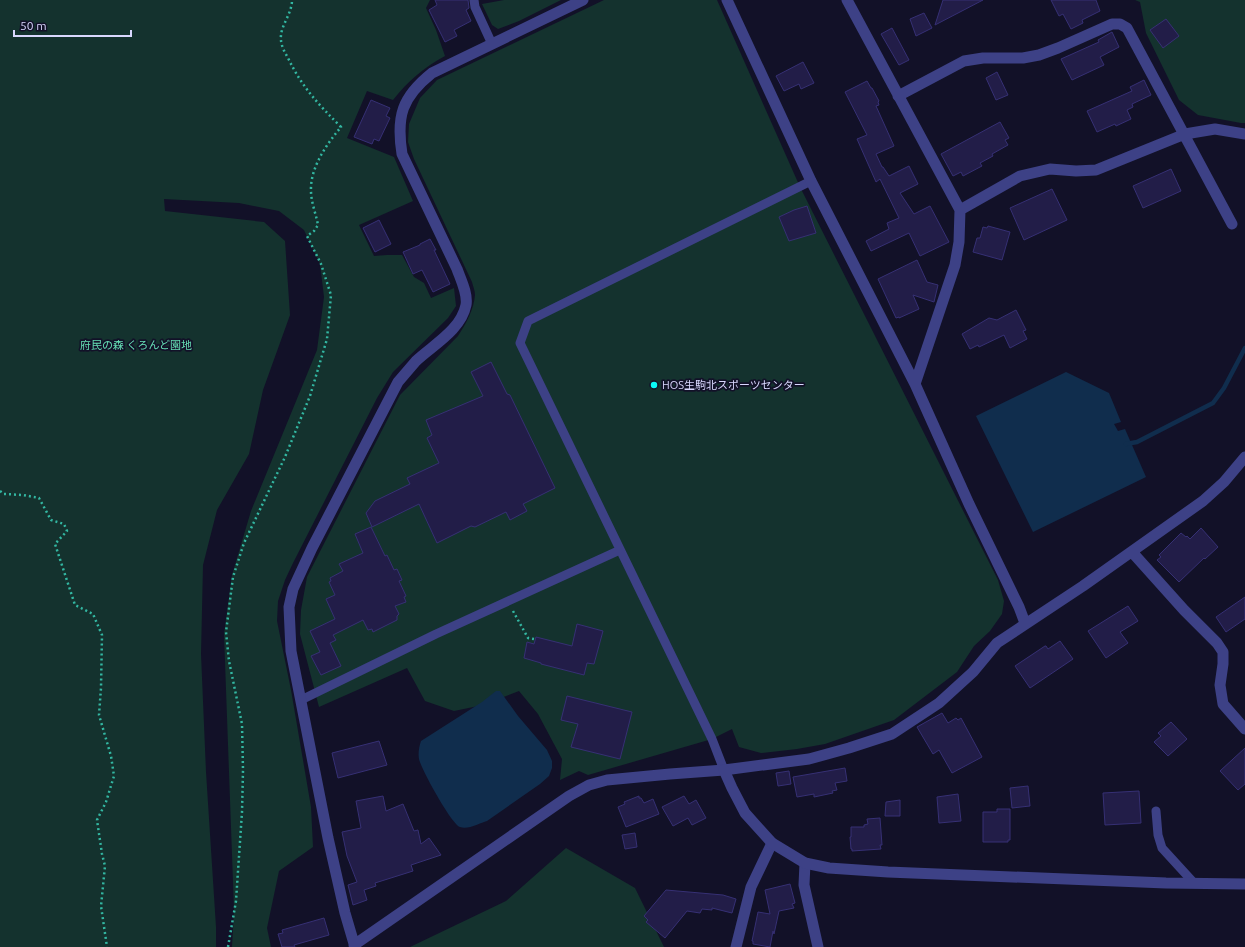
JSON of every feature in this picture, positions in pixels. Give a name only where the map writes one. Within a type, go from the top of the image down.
[{"type":"street","points":[[583,0],[432,73],[418,84],[402,109],[399,125],[402,154],[457,269],[464,288],[466,303],[463,315],[455,327],[416,362],[398,382],[312,548],[293,589],[289,607],[291,651],[328,838],[354,946],[569,796],[589,785],[627,777],[724,770],[809,759],[892,734],[939,703],[972,672],[997,643],[1025,623],[1048,610],[1203,501],[1224,482],[1245,457]]},
{"type":"street","points":[[727,0],[811,181],[915,384],[969,504],[1019,607],[1025,623]]},
{"type":"street","points":[[847,0],[960,210],[959,242],[955,265],[915,384]]},
{"type":"street","points":[[898,96],[964,61],[983,58],[1024,58],[1039,55],[1112,24],[1120,24],[1127,28],[1232,224]]},
{"type":"street","points":[[960,210],[1020,176],[1050,169],[1076,171],[1096,170],[1185,134],[1215,129],[1245,134]]},
{"type":"street","points":[[1132,552],[1220,647],[1223,664],[1220,685],[1223,704],[1245,729]]},
{"type":"street","points":[[724,770],[745,814],[772,843],[805,863],[829,868],[888,872],[1245,884]]},
{"type":"street","points":[[736,947],[751,887],[772,843]]},
{"type":"street","points":[[805,863],[804,885],[818,947]]},
{"type":"lane","points":[[474,0],[475,7],[492,44]]},
{"type":"lane","points":[[724,770],[712,739],[520,343],[528,321],[811,181]]},
{"type":"lane","points":[[301,700],[436,634],[620,550]]},
{"type":"lane","points":[[1156,811],[1158,835],[1162,848],[1194,883]]},
{"type":"path","points":[[228,947],[236,901],[242,812],[242,724],[229,661],[226,638],[233,577],[244,543],[285,457],[310,396],[327,339],[331,295],[321,264],[308,236],[318,225],[310,192],[315,166],[332,138],[341,127],[316,102],[305,88],[281,45],[281,34],[288,18],[292,0]]},
{"type":"path","points":[[0,491],[4,494],[24,495],[39,498],[51,520],[64,524],[67,531],[55,544],[75,605],[92,614],[102,635],[99,715],[111,756],[114,776],[106,802],[97,820],[102,854],[106,866],[101,906],[107,947]]},
{"type":"path","points":[[508,602],[528,638],[534,639]]},
{"type":"green space","name":"府民の森 くろんど園地","points":[[0,0],[430,0],[426,8],[436,30],[445,56],[416,75],[393,100],[367,91],[347,138],[394,157],[413,201],[359,225],[374,256],[402,255],[414,277],[424,283],[431,298],[454,288],[456,306],[448,318],[393,372],[377,398],[293,563],[278,601],[277,621],[291,690],[311,807],[313,847],[279,871],[267,928],[271,947],[232,947],[234,910],[224,634],[232,575],[251,511],[317,350],[324,297],[320,264],[304,230],[279,211],[239,203],[164,199],[165,211],[264,222],[285,241],[290,315],[263,390],[249,454],[217,510],[203,565],[201,654],[216,947],[0,947]]},
{"type":"green space","points":[[504,0],[561,0],[519,21],[498,29],[492,25],[482,4]]},
{"type":"green space","name":"HOS生駒北スポーツセンター","points":[[604,0],[717,0],[800,187],[998,580],[1004,601],[1002,614],[990,631],[974,646],[957,672],[894,720],[825,744],[761,753],[739,747],[732,729],[712,739],[588,775],[579,771],[560,780],[562,759],[538,714],[519,691],[483,705],[454,711],[425,701],[407,668],[319,707],[300,634],[301,610],[307,577],[400,395],[458,336],[473,306],[475,293],[472,282],[414,159],[408,142],[409,124],[420,98],[437,80]]},
{"type":"green space","points":[[1135,0],[1245,0],[1245,123],[1198,115],[1179,100],[1146,33],[1140,2]]},
{"type":"green space","points":[[566,848],[635,888],[664,947],[410,947],[506,901]]},
{"type":"water","points":[[1066,372],[1109,393],[1121,422],[1114,424],[1118,431],[1125,429],[1146,477],[1033,532],[976,416]]},
{"type":"water","points":[[496,691],[500,691],[518,716],[547,750],[552,761],[552,768],[549,776],[540,784],[487,821],[463,828],[456,824],[450,817],[425,774],[419,759],[421,741],[482,702]]},
{"type":"building","points":[[435,0],[468,0],[469,8],[466,10],[471,21],[454,30],[457,36],[445,42],[429,10],[437,5]]},
{"type":"building","points":[[943,0],[983,0],[935,25]]},
{"type":"building","points":[[1051,0],[1096,0],[1100,11],[1082,20],[1083,23],[1071,29],[1063,14],[1059,16]]},
{"type":"building","points":[[924,13],[932,28],[916,36],[910,19]]},
{"type":"building","points":[[1166,19],[1179,36],[1163,48],[1150,30]]},
{"type":"building","points":[[892,28],[909,60],[899,65],[881,34]]},
{"type":"building","points":[[1112,32],[1119,47],[1100,57],[1104,65],[1072,80],[1061,59],[1099,42],[1098,40]]},
{"type":"building","points":[[803,62],[814,83],[801,89],[799,84],[784,91],[776,76]]},
{"type":"building","points":[[997,72],[1008,95],[996,100],[986,78]]},
{"type":"building","points":[[1144,80],[1151,95],[1132,104],[1133,107],[1127,110],[1131,119],[1097,132],[1087,111],[1132,91],[1130,87]]},
{"type":"building","points":[[867,81],[879,101],[879,105],[876,106],[894,146],[876,154],[882,167],[889,176],[909,166],[918,184],[900,193],[914,214],[930,206],[949,242],[920,256],[909,233],[871,251],[866,241],[889,229],[887,223],[899,218],[880,179],[876,182],[857,139],[867,135],[845,92]]},
{"type":"building","points":[[371,100],[390,108],[386,116],[390,118],[379,141],[374,139],[372,144],[354,137]]},
{"type":"building","points":[[1000,122],[1009,138],[1005,140],[1008,145],[980,163],[982,166],[963,176],[961,172],[953,176],[941,154]]},
{"type":"building","points":[[1171,169],[1181,191],[1143,208],[1133,186]]},
{"type":"building","points":[[1052,189],[1067,220],[1024,240],[1010,208]]},
{"type":"building","points":[[807,206],[816,233],[789,241],[779,217]]},
{"type":"building","points":[[379,220],[391,244],[375,252],[363,228]]},
{"type":"building","points":[[988,226],[1010,232],[1002,260],[973,252],[977,238],[980,238],[983,227],[987,228]]},
{"type":"building","points":[[430,239],[450,284],[433,292],[422,270],[413,274],[403,252]]},
{"type":"building","points":[[917,260],[927,282],[938,285],[934,302],[913,295],[919,309],[896,318],[878,279]]},
{"type":"building","points":[[1016,310],[1026,330],[1023,331],[1027,339],[1010,348],[1004,335],[979,347],[978,345],[970,349],[962,334],[989,318],[997,320]]},
{"type":"building","points":[[491,362],[507,394],[510,395],[555,488],[523,504],[527,511],[510,520],[506,512],[475,527],[471,526],[437,543],[419,504],[372,527],[366,513],[375,501],[410,484],[407,478],[439,463],[427,438],[432,435],[426,420],[483,396],[471,372]]},
{"type":"building","points":[[371,527],[385,556],[387,555],[394,570],[397,569],[402,580],[399,581],[406,596],[404,597],[406,602],[395,606],[399,614],[397,616],[397,620],[373,632],[372,629],[368,630],[363,620],[333,635],[336,640],[330,643],[341,666],[321,675],[311,656],[320,652],[310,631],[335,619],[326,599],[335,595],[329,582],[331,581],[330,578],[343,571],[339,564],[363,553],[355,534]]},
{"type":"building","points":[[1201,528],[1218,547],[1179,582],[1157,560],[1161,557],[1159,555],[1181,533],[1190,539]]},
{"type":"building","points":[[1245,597],[1245,619],[1226,632],[1216,617]]},
{"type":"building","points":[[1128,606],[1138,621],[1120,632],[1128,643],[1106,658],[1088,631]]},
{"type":"building","points":[[577,624],[603,631],[594,664],[587,663],[584,675],[524,658],[527,642],[534,644],[536,637],[572,646]]},
{"type":"building","points":[[1060,641],[1073,659],[1030,688],[1015,666],[1045,646],[1048,649]]},
{"type":"building","points":[[567,696],[632,712],[620,759],[571,747],[578,724],[561,720]]},
{"type":"building","points":[[942,713],[948,723],[956,718],[958,720],[961,718],[982,757],[952,773],[939,750],[933,754],[917,727]]},
{"type":"building","points":[[1171,722],[1187,739],[1168,756],[1154,742],[1161,736],[1158,733]]},
{"type":"building","points":[[379,741],[387,765],[338,778],[332,753]]},
{"type":"building","points":[[1245,748],[1245,784],[1238,790],[1220,771]]},
{"type":"building","points":[[845,768],[847,781],[835,783],[837,790],[832,791],[833,793],[814,797],[814,794],[797,797],[793,777]]},
{"type":"building","points":[[789,771],[791,784],[778,786],[776,773]]},
{"type":"building","points":[[1028,786],[1030,806],[1012,808],[1010,788]]},
{"type":"building","points":[[1139,791],[1141,823],[1105,825],[1103,793]]},
{"type":"building","points":[[958,794],[961,821],[939,823],[937,797]]},
{"type":"building","points":[[383,796],[386,811],[403,804],[414,831],[418,830],[421,844],[429,838],[441,855],[411,865],[413,871],[375,883],[376,886],[364,890],[367,900],[353,905],[348,885],[357,882],[347,856],[342,832],[361,828],[356,801]]},
{"type":"building","points":[[639,796],[644,803],[653,799],[659,814],[626,827],[618,807],[625,804],[624,802]]},
{"type":"building","points":[[684,796],[689,804],[696,800],[706,818],[692,825],[688,818],[673,826],[662,807]]},
{"type":"building","points":[[900,800],[900,816],[885,816],[886,802]]},
{"type":"building","points":[[997,809],[1010,809],[1010,840],[1008,840],[1008,842],[983,842],[983,812],[997,812]]},
{"type":"building","points":[[880,818],[881,849],[852,851],[850,837],[851,827],[864,827],[864,825],[868,824],[867,819]]},
{"type":"building","points":[[635,833],[637,847],[625,849],[622,835]]},
{"type":"building","points":[[790,884],[795,903],[792,904],[794,908],[779,911],[770,947],[753,944],[752,941],[758,912],[770,914],[765,890]]},
{"type":"building","points":[[666,890],[723,895],[736,899],[732,913],[712,908],[712,910],[702,909],[700,913],[687,911],[665,938],[646,922],[648,920],[644,916]]},
{"type":"building","points":[[324,918],[329,935],[294,945],[295,947],[282,947],[278,934],[283,933],[282,930]]},
{"type":"waterway","points":[[1126,444],[1137,442],[1213,403],[1224,388],[1245,348]]},
{"type":"place","name":"HOS生駒北スポーツセンター","points":[[654,385]]}]
